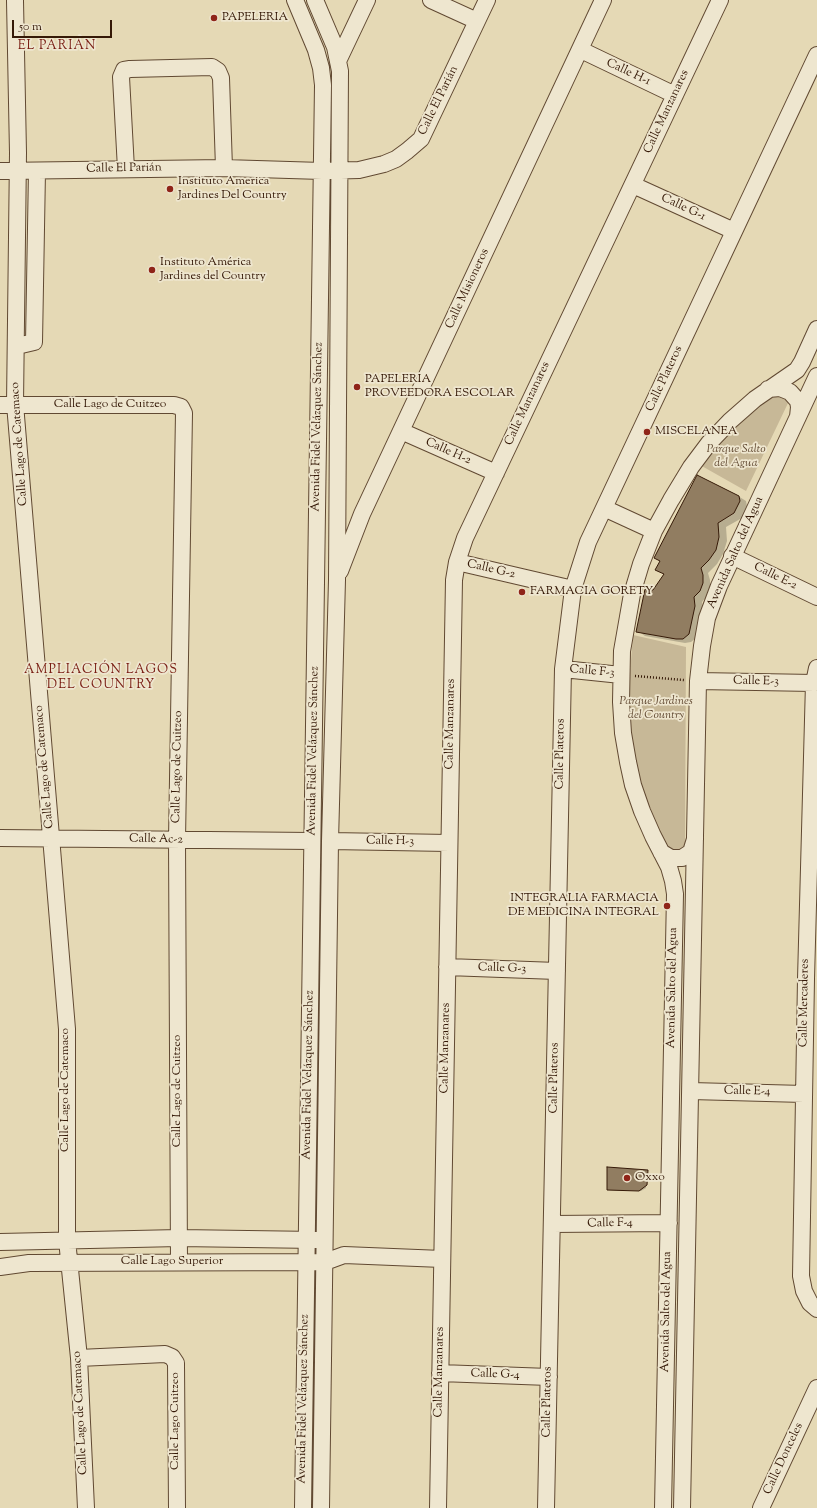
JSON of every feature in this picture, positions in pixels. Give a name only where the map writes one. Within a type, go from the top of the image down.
[{"type":"street","name":"Avenida Fidel Velázquez Sánchez","points":[[295,0],[316,50],[321,68],[323,85],[303,1508]]},
{"type":"street","name":"Avenida Fidel Velázquez Sánchez","points":[[315,0],[339,59],[340,71],[337,580],[330,841],[321,1508]]},
{"type":"street","points":[[339,59],[367,0]]},
{"type":"street","points":[[431,0],[477,21]]},
{"type":"street","name":"Calle El Parián","points":[[0,172],[224,168],[359,170],[384,164],[407,152],[421,138],[487,0]]},
{"type":"street","name":"Calle Misioneros","points":[[337,580],[362,514],[581,50],[603,0]]},
{"type":"street","name":"Calle Manzanares","points":[[438,1508],[454,580],[457,562],[465,538],[720,0]]},
{"type":"street","name":"Calle Lago de Catemaco","points":[[15,1],[17,171],[16,346],[8,405],[51,838],[67,1029],[67,1240],[68,1262],[79,1358],[86,1508]]},
{"type":"street","name":"Calle H-1","points":[[581,50],[675,95]]},
{"type":"street","name":"Calle Plateros","points":[[546,1508],[563,670],[573,588],[588,542],[734,231],[814,71],[817,55]]},
{"type":"street","points":[[126,169],[121,76],[124,70],[205,67],[212,67],[218,71],[221,78],[224,168]]},
{"type":"street","points":[[16,346],[34,342],[38,171]]},
{"type":"street","name":"Calle G-1","points":[[633,184],[734,231]]},
{"type":"street","name":"Avenida Salto del Agua","points":[[663,1508],[675,894],[669,867],[642,811],[628,762],[623,733],[621,675],[622,651],[632,594],[641,564],[654,531],[670,500],[691,467],[709,443],[755,399],[797,370],[817,329]]},
{"type":"street","name":"Avenida Salto del Agua","points":[[682,1508],[698,681],[702,646],[707,618],[719,586],[817,376]]},
{"type":"street","points":[[768,389],[780,388],[790,392],[794,396],[799,407],[797,419]]},
{"type":"street","name":"Calle Lago de Cuitzeo","points":[[8,405],[174,405],[181,407],[184,413],[177,840],[179,1262]]},
{"type":"street","name":"Calle H-2","points":[[401,431],[496,472]]},
{"type":"street","points":[[604,508],[654,531]]},
{"type":"street","name":"Calle E-2","points":[[732,556],[817,597]]},
{"type":"street","name":"Calle G-2","points":[[457,562],[573,588]]},
{"type":"street","name":"Calle F-3","points":[[563,670],[621,675]]},
{"type":"street","name":"Calle E-3","points":[[698,681],[815,676]]},
{"type":"street","name":"Calle Mercaderes","points":[[815,676],[811,979],[804,1094],[801,1276],[804,1291],[810,1303],[817,1309]]},
{"type":"street","points":[[314,767],[332,768]]},
{"type":"street","points":[[662,852],[671,858],[682,858],[691,852],[695,836]]},
{"type":"street","name":"Calle Ac-2","points":[[0,838],[312,841]]},
{"type":"street","name":"Calle H-3","points":[[330,841],[449,843]]},
{"type":"street","name":"Calle G-3","points":[[447,967],[557,971]]},
{"type":"street","points":[[672,1034],[692,1034]]},
{"type":"street","name":"Calle E-4","points":[[691,1091],[804,1094]]},
{"type":"street","points":[[308,1160],[326,1161]]},
{"type":"street","name":"Calle F-4","points":[[552,1224],[668,1223]]},
{"type":"street","name":"Calle Lago Superior","points":[[0,1242],[179,1238],[325,1241]]},
{"type":"street","points":[[325,1241],[344,1255]]},
{"type":"street","name":"Calle Lago Superior","points":[[0,1267],[28,1263],[68,1262],[325,1262],[344,1255],[442,1259]]},
{"type":"street","name":"Calle Lago Cuitzeo","points":[[79,1358],[165,1354],[172,1357],[176,1364],[177,1508]]},
{"type":"street","name":"Calle G-4","points":[[440,1373],[549,1377]]},
{"type":"street","points":[[666,1384],[685,1384]]},
{"type":"street","name":"Calle Donceles","points":[[761,1508],[817,1388]]},
{"type":"street","points":[[304,1415],[323,1415]]},
{"type":"path","points":[[621,675],[698,681]]},
{"type":"green space","name":"Parque Salto del Agua","points":[[782,391],[789,401],[746,491],[700,465],[731,427],[771,392]]},
{"type":"green space","name":"Parque Jardines del Country","points":[[633,635],[686,647],[685,845],[676,852],[666,848],[651,817],[635,768],[627,711]]},
{"type":"building","points":[[697,475],[739,496],[740,501],[734,513],[718,523],[719,537],[716,550],[701,568],[703,583],[700,591],[694,597],[695,606],[689,634],[683,639],[676,639],[636,632],[645,589],[653,590],[664,574],[655,570],[660,561],[654,558]]},
{"type":"building","name":"Oxxo","points":[[607,1167],[648,1170],[647,1185],[639,1191],[607,1190]]},
{"type":"place","name":"PAPELERIA","points":[[214,18]]},
{"type":"place","name":"Instituto America Jardines Del Country","points":[[170,189]]},
{"type":"place","name":"Instituto América Jardines del Country","points":[[152,270]]},
{"type":"place","name":"PAPELERIA PROVEEDORA ESCOLAR","points":[[357,387]]},
{"type":"place","name":"MISCELANEA","points":[[647,432]]},
{"type":"place","name":"FARMACIA GORETY","points":[[522,592]]},
{"type":"place","name":"INTEGRALIA FARMACIA DE MEDICINA INTEGRAL","points":[[667,906]]},
{"type":"place","name":"Oxxo","points":[[627,1178]]},
{"type":"district","name":"EL PARIÁN","points":[[57,47]]},
{"type":"district","name":"AMPLIACIÓN LAGOS DEL COUNTRY","points":[[101,678]]}]
